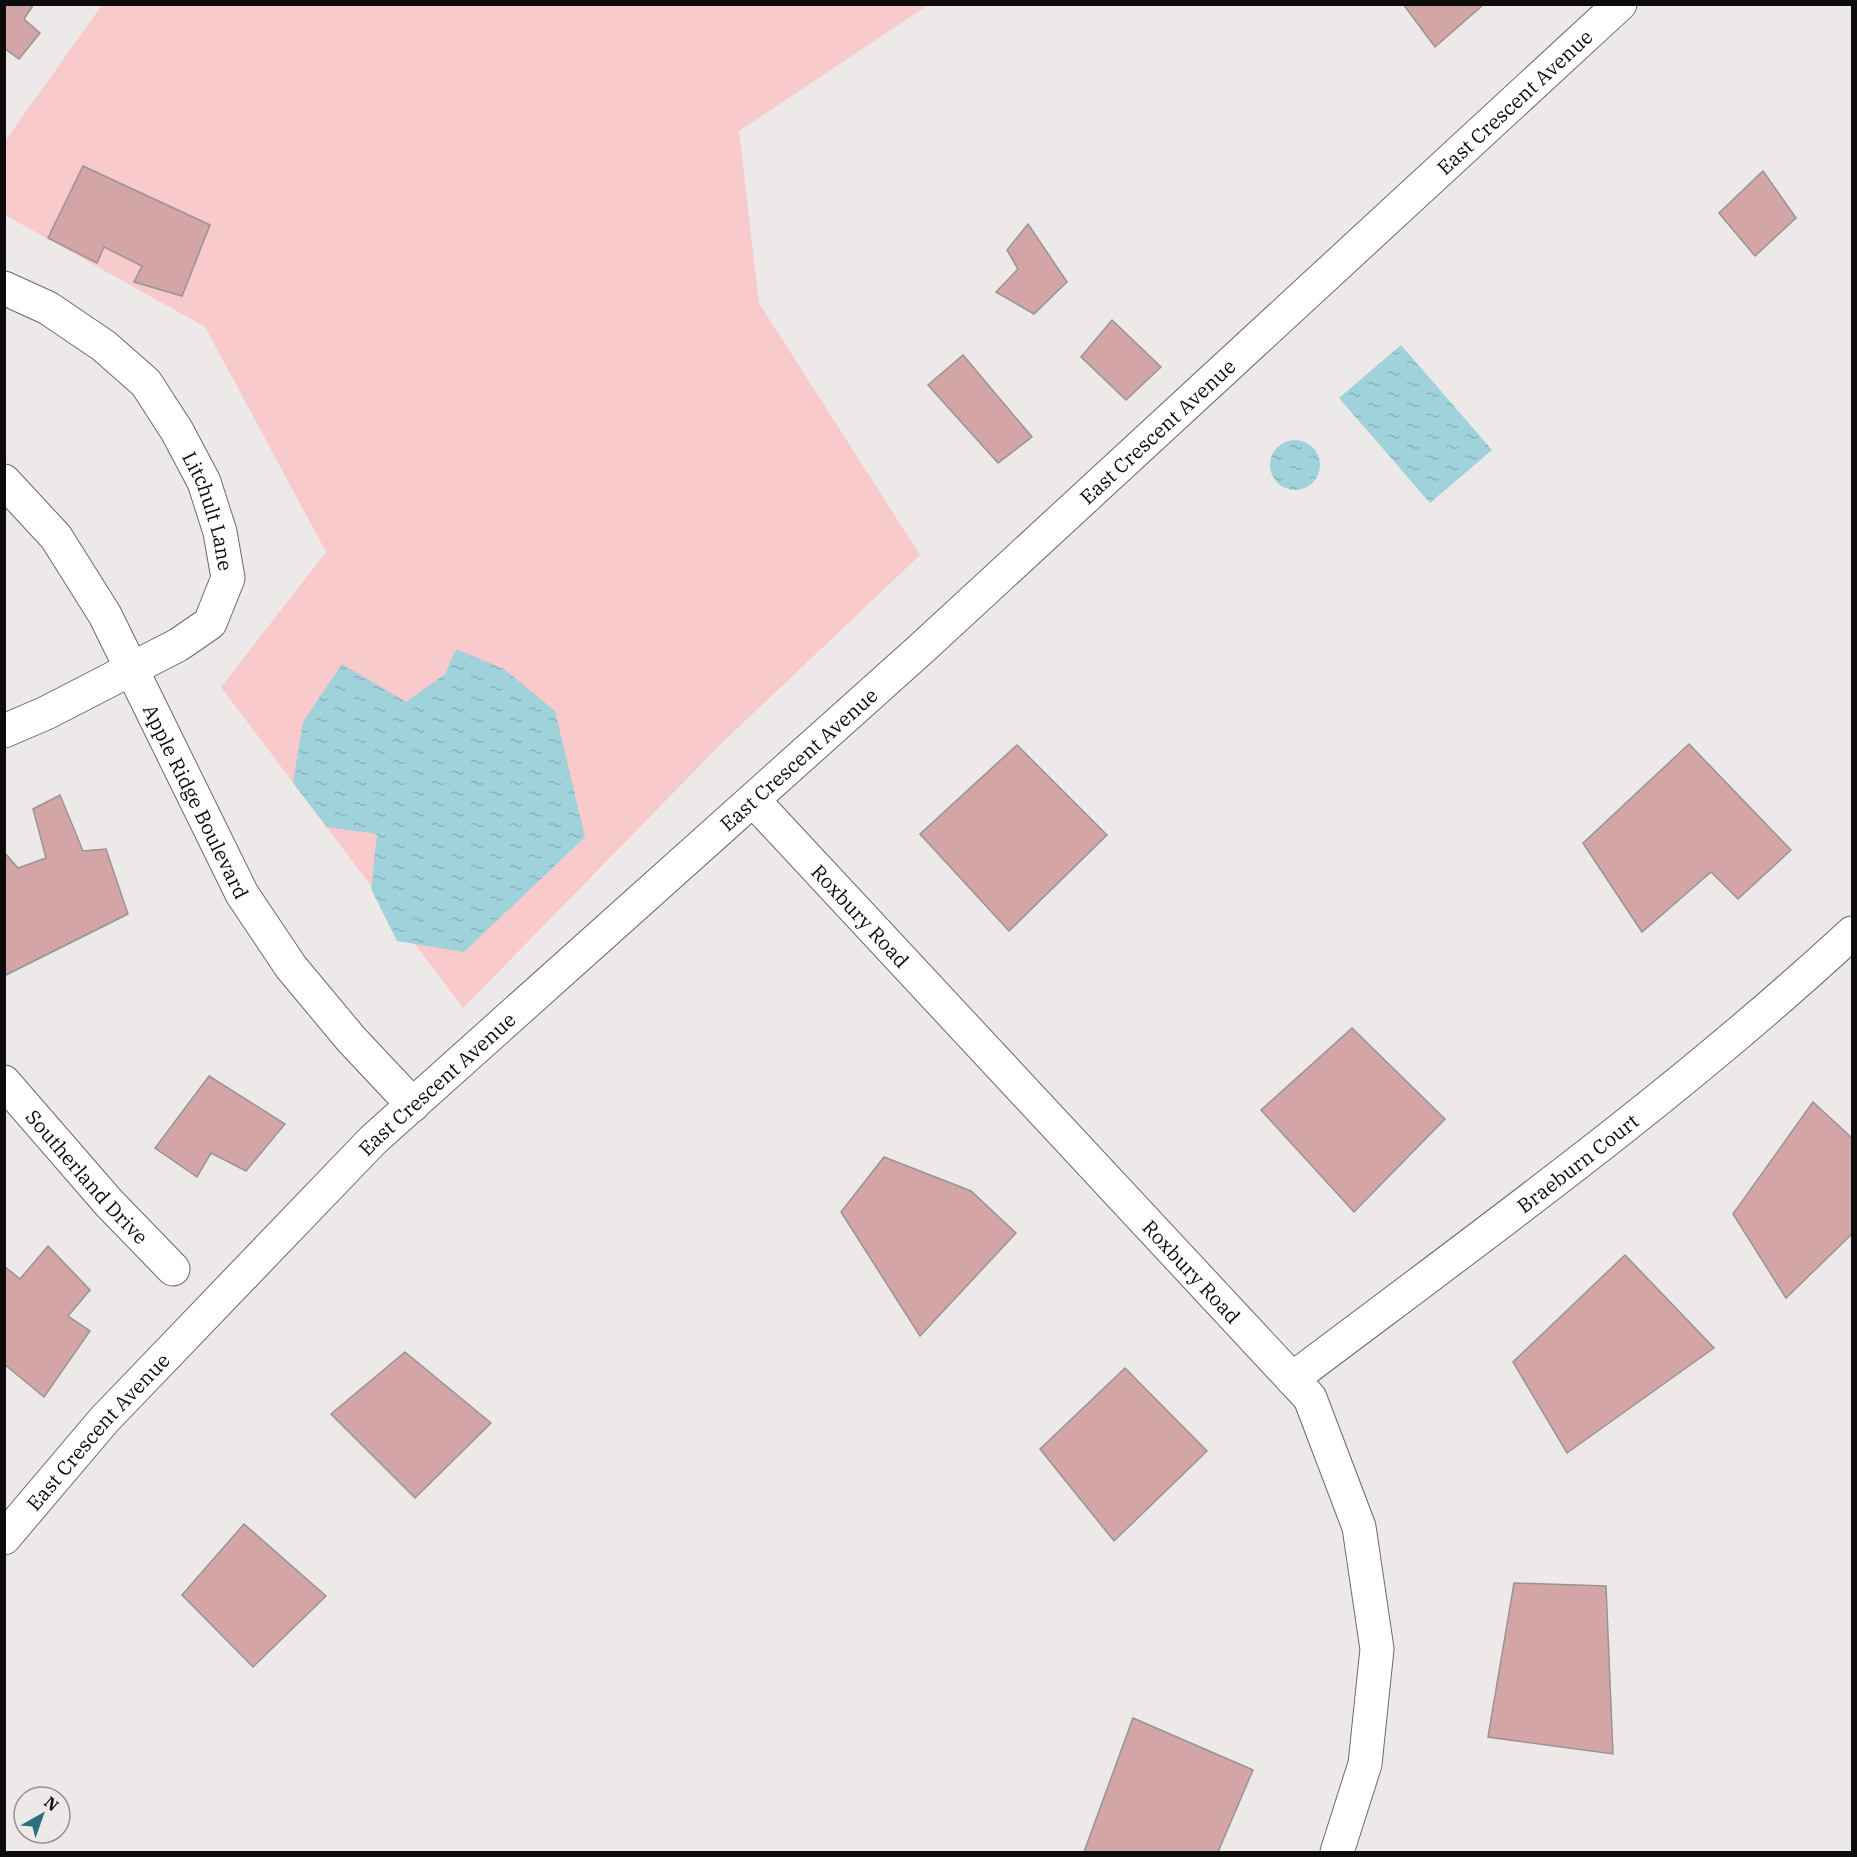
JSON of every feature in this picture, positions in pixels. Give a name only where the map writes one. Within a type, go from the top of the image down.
[{"type":"street","name":"East Crescent Avenue","points":[[4,1538],[104,1420],[373,1140],[929,641],[1620,4]]},
{"type":"street","name":"Litchult Lane","points":[[4,288],[58,315],[104,346],[146,383],[177,431],[204,482],[220,532],[228,578],[210,623],[178,645],[46,713],[4,731]]},
{"type":"street","name":"Apple Ridge Boulevard","points":[[4,481],[56,537],[105,615],[242,894],[291,967],[351,1039],[413,1105]]},
{"type":"street","name":"Roxbury Road","points":[[753,800],[1310,1398],[1359,1527],[1377,1649],[1365,1764],[1337,1852]]},
{"type":"street","name":"Braeburn Court","points":[[1292,1378],[1655,1104],[1803,979],[1852,933]]},
{"type":"street","name":"Southerland Drive","points":[[4,1083],[109,1203],[173,1269]]},
{"type":"shaded area","points":[[102,5],[928,5],[739,131],[759,303],[920,555],[723,742],[463,1008],[221,687],[326,552],[205,327],[5,215],[5,141]]},
{"type":"water","points":[[1401,345],[1492,450],[1430,503],[1339,398]]},
{"type":"water","points":[[1295,440],[1313,447],[1320,465],[1313,483],[1295,490],[1277,483],[1270,465],[1277,447]]},
{"type":"water","points":[[456,649],[504,669],[555,711],[585,837],[464,952],[397,941],[371,889],[377,834],[327,827],[293,783],[303,722],[342,664],[406,702],[445,674]]},
{"type":"building","points":[[4,4],[34,4],[24,19],[40,33],[19,59],[4,48]]},
{"type":"building","points":[[1403,4],[1482,4],[1483,5],[1435,47]]},
{"type":"building","points":[[83,166],[210,225],[182,296],[134,282],[142,266],[104,247],[97,263],[48,238]]},
{"type":"building","points":[[1763,171],[1796,218],[1755,256],[1719,213]]},
{"type":"building","points":[[1028,224],[1067,282],[1034,314],[996,292],[1018,269],[1007,250]]},
{"type":"building","points":[[1112,320],[1161,367],[1126,400],[1081,357]]},
{"type":"building","points":[[963,355],[1032,437],[998,463],[928,385]]},
{"type":"building","points":[[1689,744],[1791,850],[1738,899],[1711,872],[1642,932],[1583,843]]},
{"type":"building","points":[[1017,745],[1107,835],[1009,931],[920,834]]},
{"type":"building","points":[[60,795],[83,851],[106,849],[128,914],[4,976],[4,852],[18,868],[46,858],[33,809]]},
{"type":"building","points":[[1352,1028],[1445,1119],[1354,1212],[1261,1110]]},
{"type":"building","points":[[209,1076],[285,1124],[246,1171],[211,1153],[197,1177],[155,1148]]},
{"type":"building","points":[[1813,1102],[1852,1138],[1852,1234],[1786,1298],[1733,1214]]},
{"type":"building","points":[[884,1157],[971,1191],[1016,1233],[920,1336],[841,1212]]},
{"type":"building","points":[[48,1246],[90,1290],[68,1316],[90,1331],[44,1397],[4,1364],[4,1266],[20,1279]]},
{"type":"building","points":[[1625,1255],[1714,1348],[1567,1453],[1513,1362]]},
{"type":"building","points":[[405,1352],[491,1423],[415,1498],[331,1414]]},
{"type":"building","points":[[1125,1368],[1207,1451],[1114,1541],[1040,1449]]},
{"type":"building","points":[[244,1524],[326,1596],[253,1667],[182,1595]]},
{"type":"building","points":[[1514,1583],[1606,1586],[1613,1754],[1488,1737]]},
{"type":"building","points":[[1133,1718],[1253,1770],[1218,1852],[1084,1852]]}]
